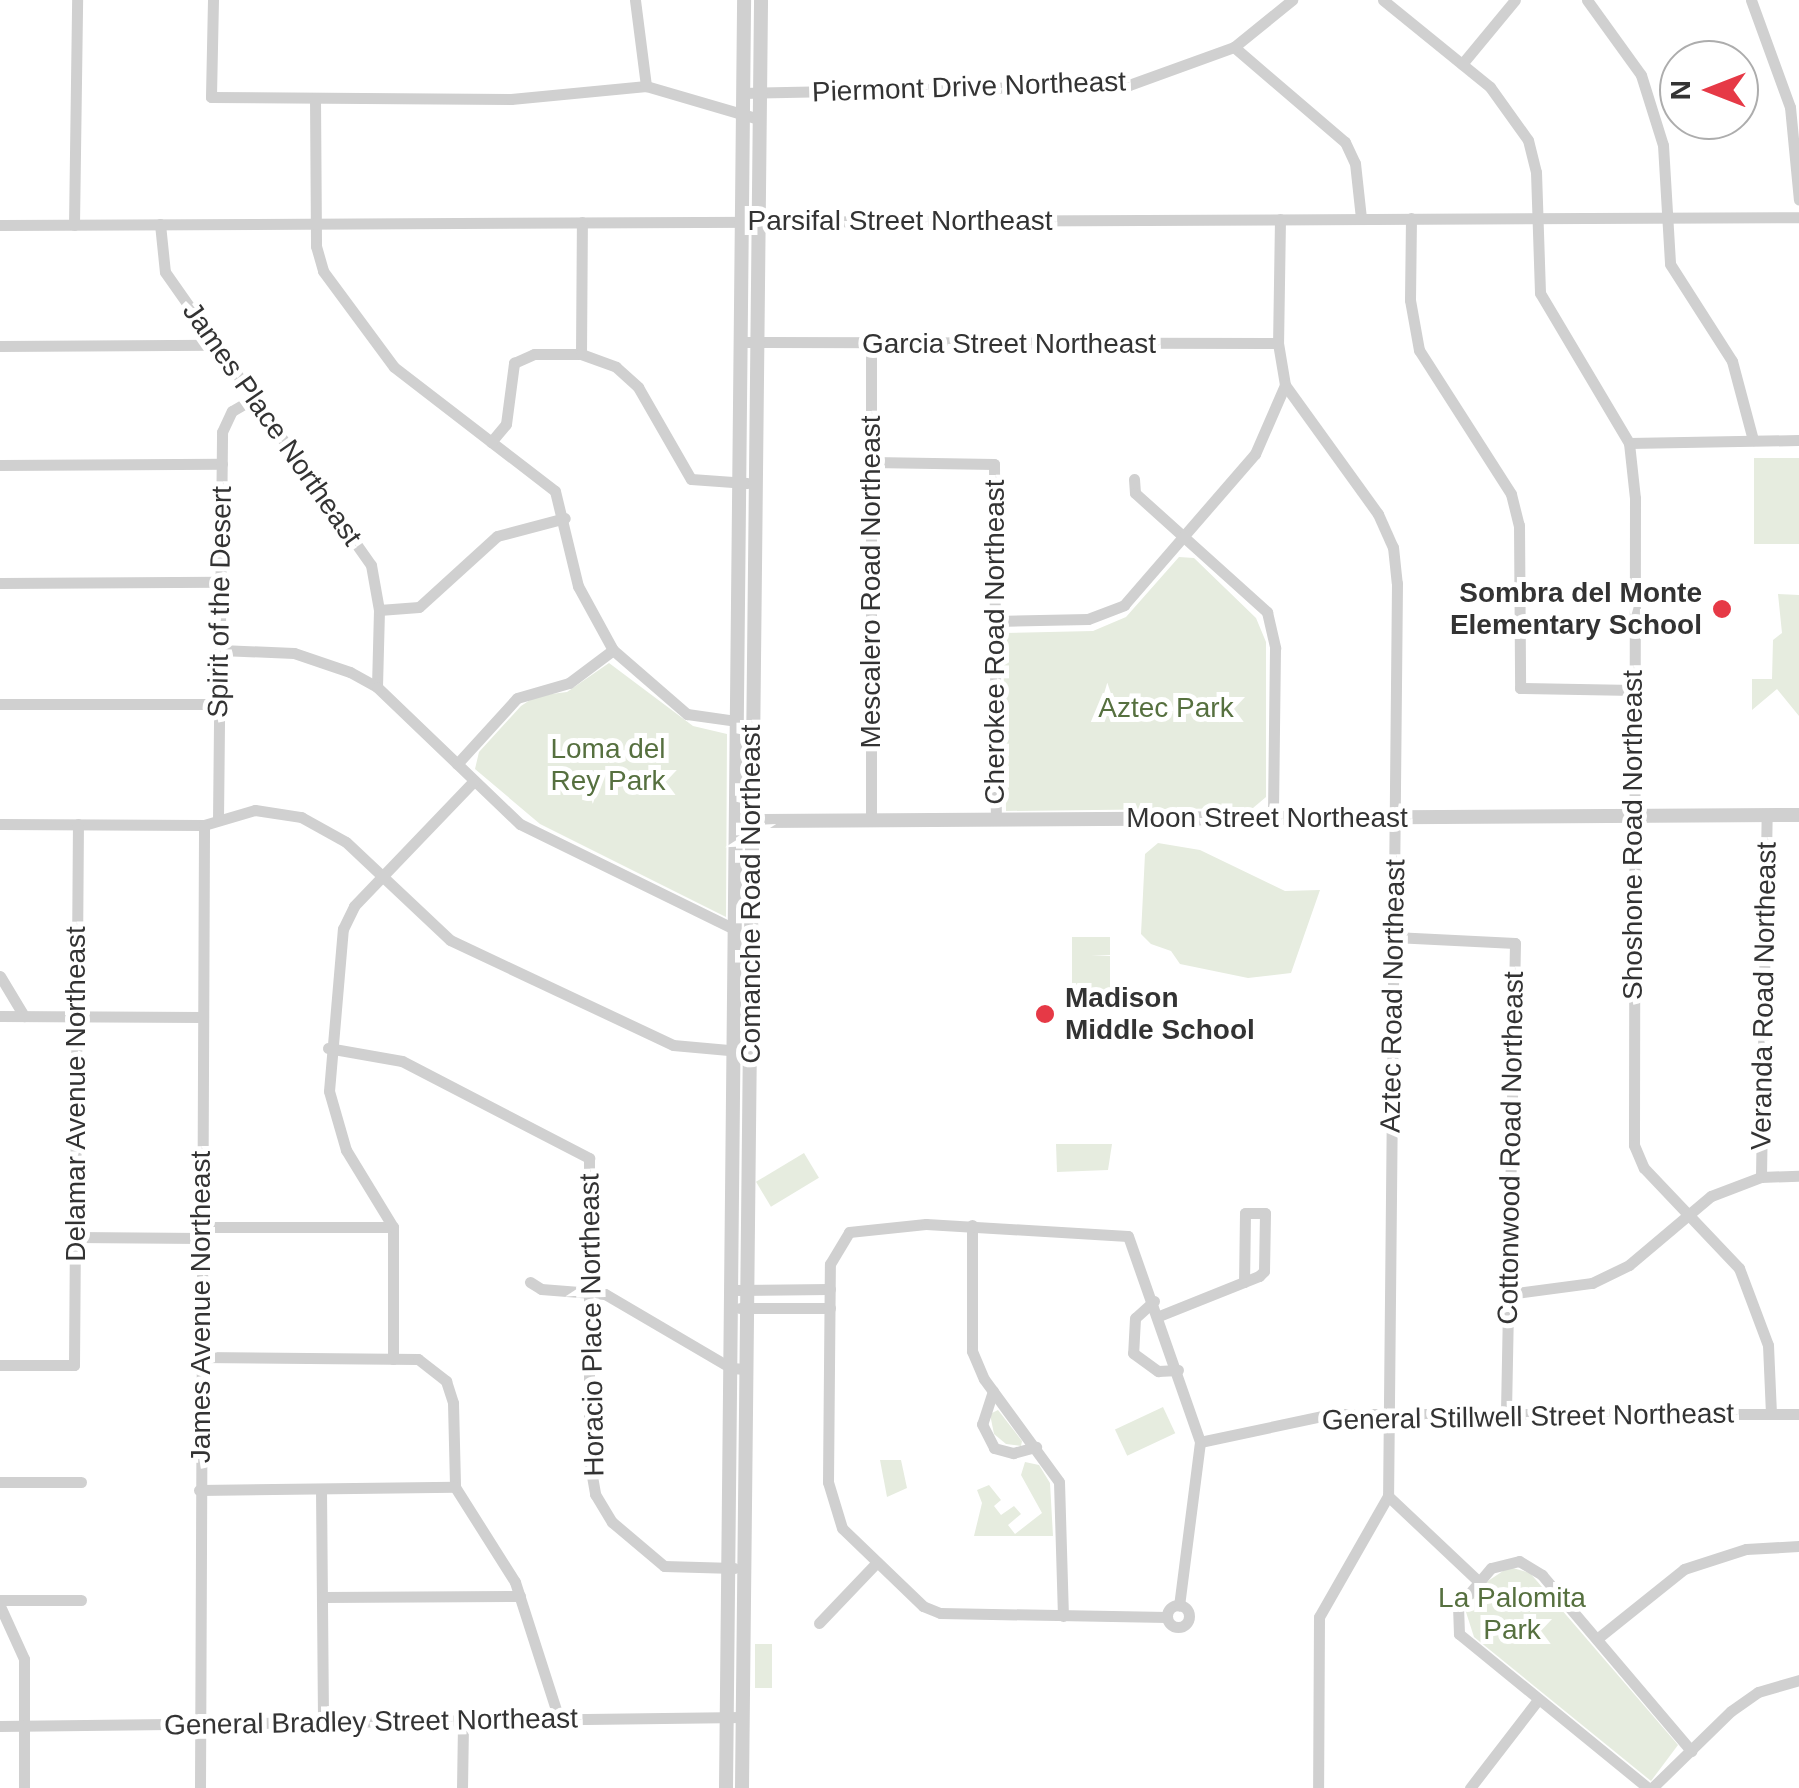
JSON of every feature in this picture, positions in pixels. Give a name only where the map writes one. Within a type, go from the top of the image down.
[{"type":"street","points":[[74,225],[77,0]]},
{"type":"street","points":[[213,0],[211,97],[511,100],[646,86],[742,118],[758,119]]},
{"type":"street","points":[[635,0],[646,86]]},
{"type":"street","name":"Comanche Road Northeast","points":[[738,1368],[748,1308],[744,721],[748,222],[742,118],[744,0]]},
{"type":"street","name":"Comanche Road Northeast","points":[[748,222],[758,119],[761,0]]},
{"type":"street","name":"Piermont Drive Northeast","points":[[742,93],[1129,85],[1234,47],[1292,0]]},
{"type":"street","name":"Shoshone Road Northeast","points":[[1383,0],[1510,109],[1528,140],[1536,218],[1536,266],[1551,320],[1629,444],[1635,498],[1634,1145],[1644,1168],[1691,1212],[1739,1268],[1758,1308],[1770,1361],[1771,1414]]},
{"type":"street","points":[[1462,64],[1515,0]]},
{"type":"street","points":[[1587,0],[1624,44],[1654,109],[1670,264],[1732,361],[1753,440]]},
{"type":"street","points":[[1751,0],[1790,107],[1799,200]]},
{"type":"street","points":[[1234,47],[1345,142],[1355,163],[1361,218]]},
{"type":"street","points":[[315,98],[316,224],[324,271],[394,367],[554,491],[565,518],[578,586],[613,650],[687,714],[744,721]]},
{"type":"street","name":"Parsifal Street Northeast","points":[[0,225],[1799,216]]},
{"type":"street","points":[[1411,218],[1410,300],[1419,350],[1511,494],[1519,525],[1520,688],[1634,690]]},
{"type":"street","name":"Aztec Road Northeast","points":[[1280,219],[1278,343],[1285,385],[1336,450],[1394,547],[1396,818],[1388,1496]]},
{"type":"street","points":[[581,354],[582,222]]},
{"type":"street","name":"James Place Northeast","points":[[160,224],[165,272],[360,546],[376,582],[377,688]]},
{"type":"street","name":"Garcia Street Northeast","points":[[748,343],[1278,343]]},
{"type":"street","points":[[0,346],[215,345]]},
{"type":"street","name":"Mescalero Road Northeast","points":[[871,345],[871,820]]},
{"type":"street","points":[[491,442],[506,424],[514,363],[534,354],[581,354],[616,367],[638,387],[691,479],[747,483]]},
{"type":"street","points":[[995,622],[1088,619],[1114,612],[1255,454],[1285,385]]},
{"type":"street","name":"Spirit of the Desert","points":[[218,820],[222,464],[226,420],[253,398]]},
{"type":"street","points":[[1629,444],[1799,440]]},
{"type":"street","name":"Cherokee Road Northeast","points":[[872,462],[994,464],[996,819]]},
{"type":"street","points":[[0,465],[222,464]]},
{"type":"street","points":[[1134,479],[1135,493],[1258,599],[1273,628],[1273,818]]},
{"type":"street","points":[[379,610],[419,607],[497,536],[565,518]]},
{"type":"street","points":[[0,584],[220,582]]},
{"type":"street","points":[[220,650],[294,653],[377,688],[520,824],[734,929]]},
{"type":"street","points":[[457,764],[517,698],[569,682],[613,650]]},
{"type":"street","points":[[0,704],[219,704]]},
{"type":"street","points":[[393,1359],[393,1227],[339,1133],[328,1048],[342,928],[383,874],[474,781]]},
{"type":"street","points":[[0,824],[204,825],[256,810],[302,817],[346,842],[450,940],[673,1045],[749,1053]]},
{"type":"street","name":"Moon Street Northeast","points":[[744,821],[1799,815]]},
{"type":"street","name":"Veranda Road Northeast","points":[[1760,1177],[1767,816]]},
{"type":"street","name":"Comanche Road Northeast","points":[[726,1788],[734,1718],[738,1368],[731,1308],[734,929],[744,821]]},
{"type":"street","name":"Delamar Avenue Northeast","points":[[0,1364],[74,1365],[78,824]]},
{"type":"street","name":"James Avenue Northeast","points":[[200,1788],[204,825]]},
{"type":"street","name":"Cottonwood Road Northeast","points":[[1394,937],[1515,942],[1506,1415]]},
{"type":"street","points":[[0,976],[24,1016]]},
{"type":"street","points":[[0,1016],[203,1017]]},
{"type":"street","name":"Horacio Place Northeast","points":[[328,1048],[402,1061],[581,1149],[591,1172],[589,1459],[602,1507],[664,1566],[736,1568]]},
{"type":"street","points":[[1508,1294],[1592,1283],[1629,1264],[1710,1196],[1760,1177],[1799,1176]]},
{"type":"street","points":[[1159,1316],[1244,1282],[1264,1271],[1265,1213],[1245,1213],[1244,1282]]},
{"type":"street","points":[[972,1224],[972,1351],[993,1391],[1036,1447],[1061,1493],[1063,1616]]},
{"type":"street","points":[[972,1224],[1128,1236],[1154,1300],[1200,1442],[1179,1606],[1167,1617],[940,1613],[923,1606],[842,1528],[829,1499],[830,1264],[848,1232],[865,1226],[972,1224]]},
{"type":"street","points":[[75,1236],[393,1227]]},
{"type":"street","points":[[530,1282],[619,1300],[738,1368]]},
{"type":"street","points":[[732,1290],[830,1289]]},
{"type":"street","points":[[1154,1300],[1135,1318],[1132,1353],[1158,1371],[1178,1370]]},
{"type":"street","points":[[731,1308],[830,1308]]},
{"type":"street","points":[[200,1357],[393,1359],[430,1365],[451,1390],[455,1487],[520,1596],[559,1719]]},
{"type":"street","points":[[993,1391],[982,1424],[994,1448],[1013,1453],[1036,1447]]},
{"type":"street","name":"General Stillwell Street Northeast","points":[[1200,1442],[1332,1414],[1799,1414]]},
{"type":"street","points":[[0,1482],[81,1482]]},
{"type":"street","points":[[200,1490],[455,1487]]},
{"type":"street","points":[[322,1489],[323,1722]]},
{"type":"street","points":[[1318,1788],[1319,1618],[1388,1496],[1477,1580]]},
{"type":"street","points":[[1598,1638],[1684,1569],[1746,1548],[1799,1546]]},
{"type":"street","points":[[819,1623],[877,1562]]},
{"type":"street","points":[[1691,1752],[1598,1638],[1531,1566],[1499,1563],[1477,1580],[1458,1607],[1459,1634],[1537,1701],[1650,1788],[1691,1752],[1758,1692],[1799,1680]]},
{"type":"street","points":[[322,1597],[520,1596]]},
{"type":"street","points":[[24,1788],[24,1660],[0,1603],[81,1600]]},
{"type":"street","points":[[1167,1617],[1175,1626],[1185,1624],[1188,1614],[1179,1606]]},
{"type":"street","points":[[1470,1788],[1537,1701]]},
{"type":"street","name":"Comanche Road Northeast","points":[[734,1718],[742,1788]]},
{"type":"street","name":"General Bradley Street Northeast","points":[[0,1726],[734,1718]]},
{"type":"street","points":[[462,1788],[463,1722]]},
{"type":"green space","points":[[1754,458],[1799,458],[1799,544],[1754,544]]},
{"type":"green space","name":"Aztec Park","points":[[1179,557],[1194,558],[1256,618],[1266,642],[1266,797],[1253,808],[1006,811],[1003,633],[1093,631],[1126,617]]},
{"type":"green space","points":[[1778,594],[1799,595],[1799,716],[1777,689],[1752,710],[1752,679],[1772,679],[1773,640],[1782,633]]},
{"type":"green space","name":"Loma del Rey Park","points":[[609,663],[693,726],[727,734],[726,917],[540,824],[475,769],[479,752],[521,706],[536,696],[567,692]]},
{"type":"green space","points":[[1158,843],[1200,850],[1285,891],[1320,890],[1291,973],[1248,978],[1180,964],[1171,951],[1151,944],[1141,934],[1145,854]]},
{"type":"green space","points":[[1072,937],[1110,937],[1110,955],[1091,955],[1110,956],[1110,993],[1072,994]]},
{"type":"green space","points":[[1056,1144],[1112,1144],[1108,1170],[1057,1172]]},
{"type":"green space","points":[[804,1153],[819,1178],[771,1207],[756,1182]]},
{"type":"green space","points":[[1163,1407],[1175,1433],[1127,1456],[1115,1429]]},
{"type":"green space","points":[[998,1410],[1022,1441],[1021,1446],[1006,1444],[994,1434],[990,1414]]},
{"type":"green space","points":[[880,1460],[901,1460],[907,1488],[887,1497]]},
{"type":"green space","points":[[1025,1462],[1039,1465],[1050,1483],[1053,1536],[974,1536],[982,1503],[977,1490],[989,1485],[1001,1500],[994,1506],[1001,1515],[1014,1506],[1021,1514],[1008,1525],[1015,1534],[1042,1513],[1021,1475]]},
{"type":"green space","name":"La Palomita Park","points":[[1509,1567],[1530,1573],[1678,1745],[1651,1781],[1474,1637],[1465,1609],[1482,1585]]},
{"type":"green space","points":[[755,1644],[772,1644],[772,1688],[755,1688]]},
{"type":"place","name":"Sombra del Monte Elementary School","points":[[1722,609]]},
{"type":"place","name":"Madison Middle School","points":[[1045,1014]]}]
